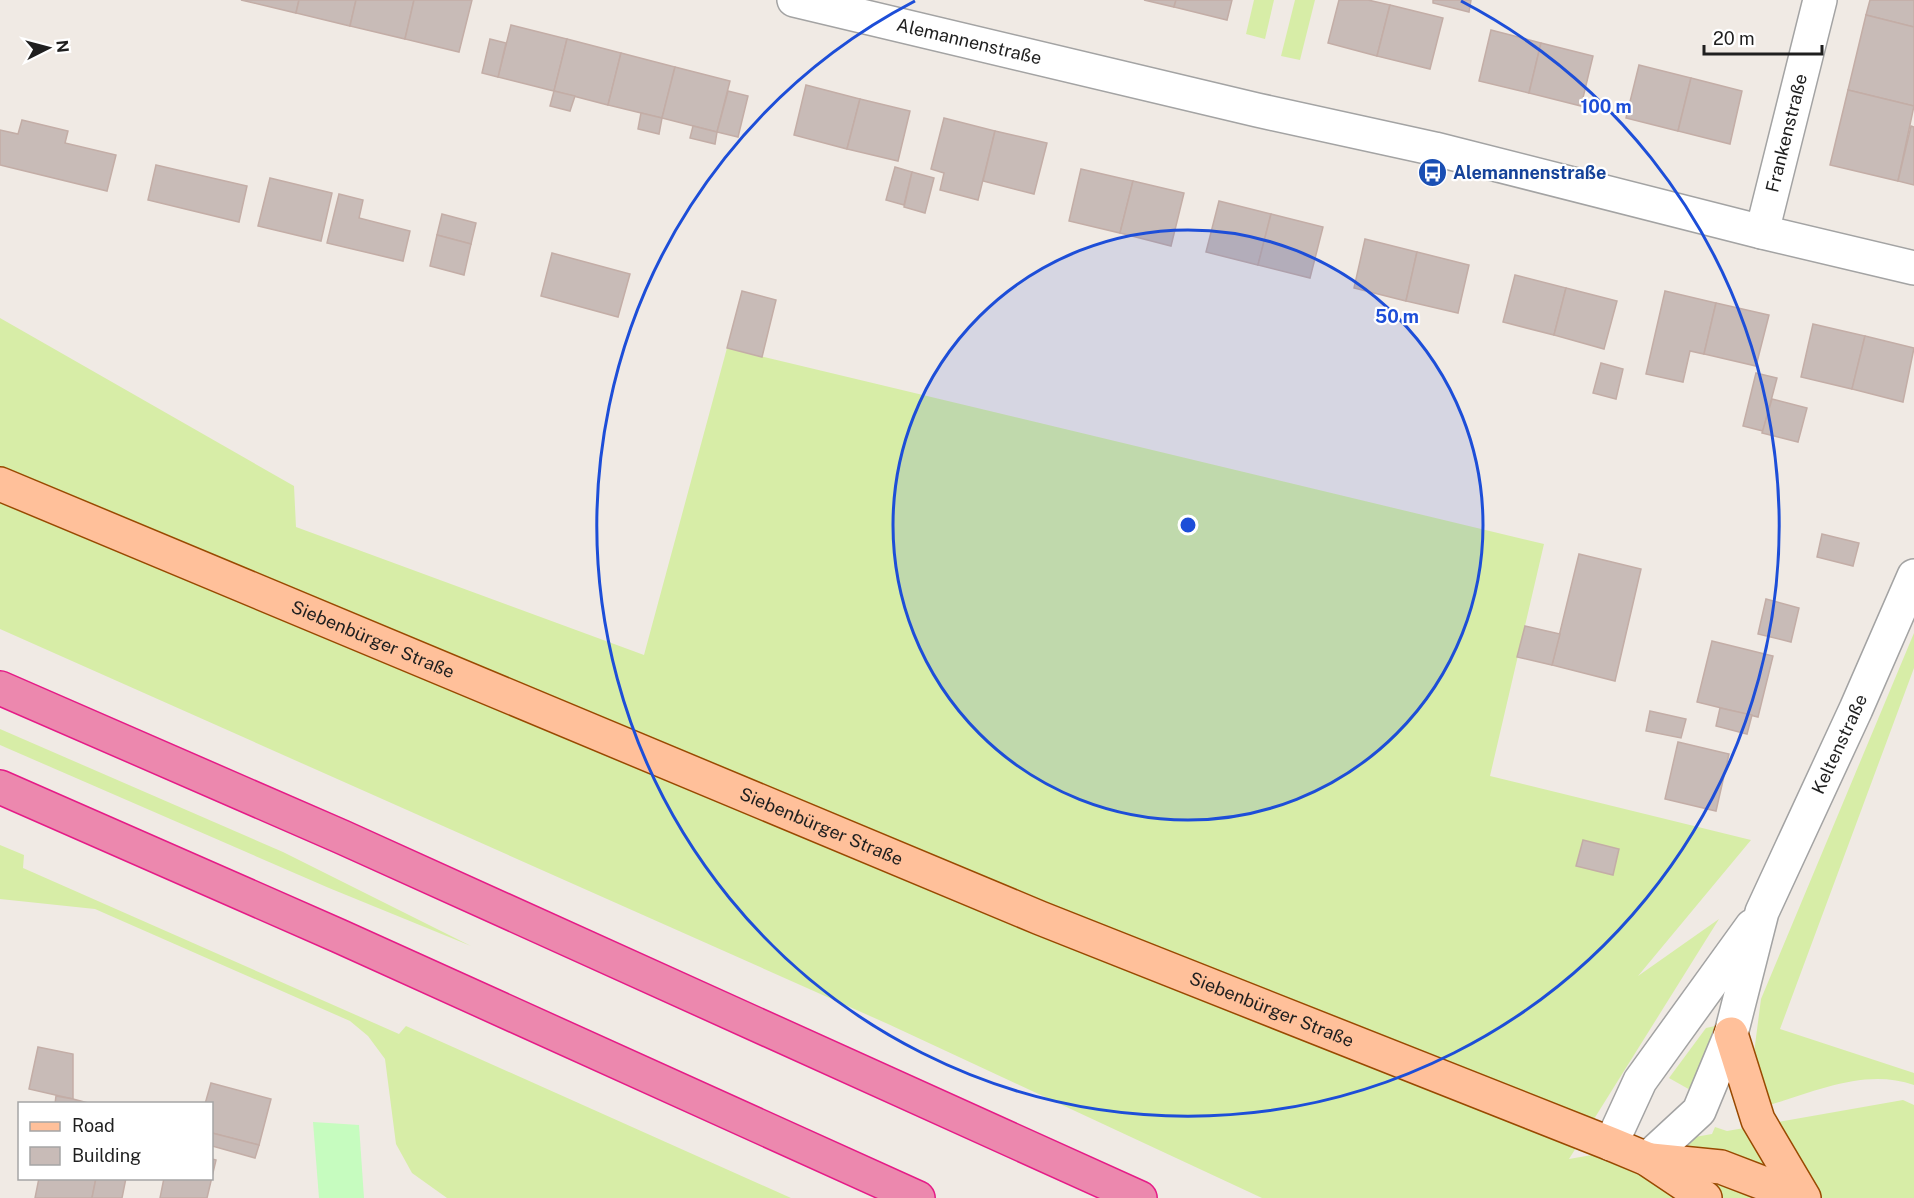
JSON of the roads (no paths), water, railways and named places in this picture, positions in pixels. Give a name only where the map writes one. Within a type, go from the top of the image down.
[{"type":"highway","points":[[0,688],[342,837],[1140,1198]]},
{"type":"highway","points":[[0,787],[360,945],[918,1198]]},
{"type":"main road","name":"Siebenbürger Straße","points":[[0,484],[1040,918],[1647,1159],[1705,1198]]},
{"type":"main road","points":[[1731,1034],[1758,1120],[1803,1198]]},
{"type":"main road","name":"Siebenbürger Straße","points":[[1647,1159],[1721,1167],[1803,1198]]},
{"type":"street","name":"Alemannenstraße","points":[[794,0],[1257,110],[1435,149],[1762,232],[1914,267]]},
{"type":"street","name":"Frankenstraße","points":[[1762,232],[1820,0]]},
{"type":"street","name":"Keltenstraße","points":[[1647,1159],[1699,1110],[1731,1034],[1762,912],[1856,709],[1914,576]]},
{"type":"street","name":"Keltenstraße","points":[[1611,1144],[1640,1081],[1762,912]]},
{"type":"place","name":"Alemannenstraße","points":[[1432,173]]}]
